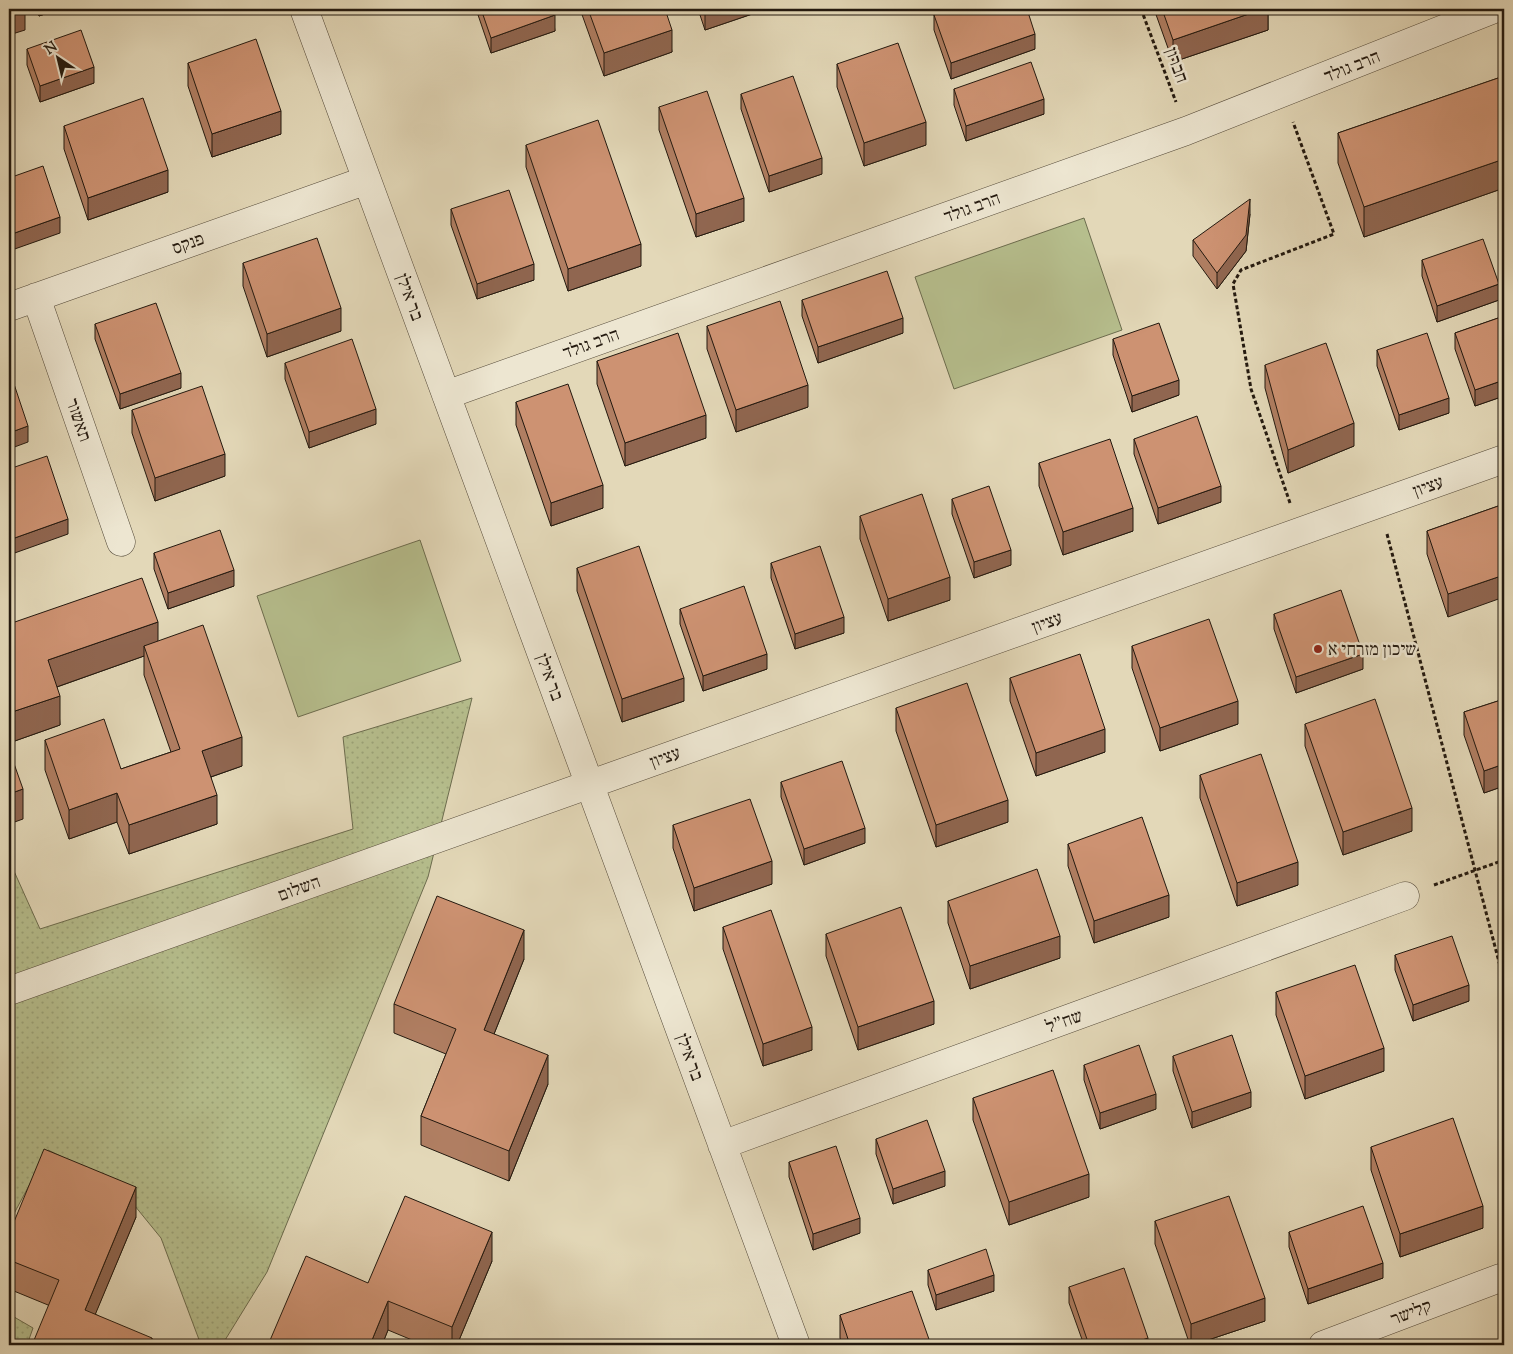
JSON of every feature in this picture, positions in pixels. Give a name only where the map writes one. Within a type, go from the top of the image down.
[{"type":"street","name":"בר אילן","points":[[304,9],[722,1145],[787,1343]]},
{"type":"street","name":"הרב גולד","points":[[446,395],[1186,131],[1494,9]]},
{"type":"street","name":"פנקס","points":[[9,307],[367,180]]},
{"type":"street","name":"תאשור","points":[[36,297],[121,542]]},
{"type":"street","name":"עציון","points":[[589,784],[1504,459]]},
{"type":"street","name":"השלום","points":[[9,991],[589,784]]},
{"type":"street","name":"שח\"ל","points":[[722,1145],[1406,896]]},
{"type":"street","name":"קלישר","points":[[1323,1345],[1500,1278]]},
{"type":"path","name":"חברון","points":[[1141,9],[1186,131]]},
{"type":"path","points":[[1283,94],[1334,234],[1241,270],[1234,284],[1251,389],[1299,532]]},
{"type":"path","points":[[1379,504],[1504,981]]},
{"type":"path","points":[[1406,896],[1504,860]]},
{"type":"green space","points":[[1084,218],[1122,330],[954,389],[915,277]]},
{"type":"green space","points":[[420,540],[461,661],[298,717],[257,596]]},
{"type":"green space","points":[[472,698],[428,877],[267,1272],[222,1345],[201,1345],[161,1238],[117,1184],[48,1150],[9,1223],[9,860],[40,929],[353,829],[343,737]]},
{"type":"green space","points":[[9,1314],[33,1328],[27,1345],[9,1345]]},
{"type":"building","points":[[9,9],[20,9],[9,13]]},
{"type":"building","points":[[481,9],[552,9],[555,15],[491,38]]},
{"type":"building","points":[[588,9],[665,9],[672,30],[604,53]]},
{"type":"building","points":[[951,9],[1027,9],[1035,34],[951,63],[934,15]]},
{"type":"building","points":[[1162,9],[1263,9],[1173,40]]},
{"type":"building","points":[[81,30],[94,67],[40,86],[27,49]]},
{"type":"building","points":[[256,39],[281,111],[212,134],[188,63]]},
{"type":"building","points":[[898,43],[926,122],[864,143],[837,64]]},
{"type":"building","points":[[1031,62],[1044,99],[966,126],[954,89]]},
{"type":"building","points":[[793,76],[822,158],[769,176],[741,94]]},
{"type":"building","points":[[1504,76],[1504,159],[1364,207],[1338,133]]},
{"type":"building","points":[[707,91],[744,198],[696,214],[659,107]]},
{"type":"building","points":[[143,98],[168,170],[88,198],[64,126]]},
{"type":"building","points":[[598,120],[641,244],[568,269],[526,145]]},
{"type":"building","points":[[43,166],[60,217],[9,235],[9,178]]},
{"type":"building","points":[[509,190],[534,264],[477,284],[451,209]]},
{"type":"building","points":[[1250,199],[1246,235],[1217,273],[1193,240]]},
{"type":"building","points":[[317,238],[341,308],[267,334],[243,263]]},
{"type":"building","points":[[1483,239],[1499,284],[1437,306],[1422,260]]},
{"type":"building","points":[[887,271],[903,318],[818,347],[802,300]]},
{"type":"building","points":[[780,301],[808,385],[736,410],[707,326]]},
{"type":"building","points":[[156,303],[181,373],[120,394],[95,324]]},
{"type":"building","points":[[1504,316],[1504,380],[1475,390],[1455,333]]},
{"type":"building","points":[[1159,323],[1179,380],[1132,396],[1113,339]]},
{"type":"building","points":[[678,333],[706,415],[625,443],[597,361]]},
{"type":"building","points":[[1427,333],[1449,398],[1399,415],[1377,350]]},
{"type":"building","points":[[352,339],[376,409],[309,432],[285,363]]},
{"type":"building","points":[[1326,343],[1354,423],[1288,450],[1265,365]]},
{"type":"building","points":[[9,369],[28,426],[9,433]]},
{"type":"building","points":[[568,384],[603,485],[551,503],[516,402]]},
{"type":"building","points":[[202,386],[225,454],[155,478],[132,410]]},
{"type":"building","points":[[1197,416],[1221,486],[1158,508],[1134,439]]},
{"type":"building","points":[[1110,439],[1133,508],[1063,532],[1039,463]]},
{"type":"building","points":[[47,456],[68,519],[9,540],[9,469]]},
{"type":"building","points":[[989,486],[1011,550],[974,562],[952,499]]},
{"type":"building","points":[[922,494],[950,577],[888,599],[860,516]]},
{"type":"building","points":[[1504,504],[1504,575],[1448,594],[1427,531]]},
{"type":"building","points":[[220,530],[234,570],[168,593],[154,553]]},
{"type":"building","points":[[639,546],[684,678],[622,699],[577,568]]},
{"type":"building","points":[[820,546],[844,617],[795,634],[771,563]]},
{"type":"building","points":[[142,578],[158,622],[48,660],[60,696],[9,713],[9,624]]},
{"type":"building","points":[[744,586],[767,654],[703,676],[680,609]]},
{"type":"building","name":"שיכון מזרחי א","points":[[1341,590],[1363,654],[1296,677],[1274,614]]},
{"type":"building","points":[[1209,619],[1238,701],[1160,728],[1132,646]]},
{"type":"building","points":[[203,625],[242,737],[202,751],[217,795],[129,825],[117,793],[69,810],[45,740],[104,719],[121,769],[180,749],[144,646]]},
{"type":"building","points":[[1080,654],[1105,729],[1036,753],[1010,678]]},
{"type":"building","points":[[967,683],[1008,800],[936,825],[896,708]]},
{"type":"building","points":[[1375,699],[1412,808],[1343,832],[1305,724]]},
{"type":"building","points":[[1504,699],[1504,764],[1484,771],[1464,712]]},
{"type":"building","points":[[1261,754],[1298,862],[1237,883],[1200,775]]},
{"type":"building","points":[[12,758],[23,789],[9,794],[9,759]]},
{"type":"building","points":[[842,761],[865,828],[804,849],[781,782]]},
{"type":"building","points":[[750,799],[772,861],[694,888],[673,825]]},
{"type":"building","points":[[1142,817],[1169,895],[1094,921],[1068,844]]},
{"type":"building","points":[[1037,869],[1060,936],[970,966],[948,901]]},
{"type":"building","points":[[437,896],[524,930],[484,1030],[548,1055],[509,1151],[421,1116],[456,1029],[394,1004]]},
{"type":"building","points":[[901,907],[934,1001],[858,1027],[826,934]]},
{"type":"building","points":[[771,910],[812,1027],[763,1044],[723,927]]},
{"type":"building","points":[[1452,936],[1469,985],[1413,1005],[1395,955]]},
{"type":"building","points":[[1355,965],[1384,1048],[1305,1076],[1276,992]]},
{"type":"building","points":[[1232,1035],[1251,1092],[1192,1112],[1173,1056]]},
{"type":"building","points":[[1139,1045],[1156,1094],[1100,1113],[1084,1065]]},
{"type":"building","points":[[1053,1070],[1089,1174],[1009,1202],[973,1098]]},
{"type":"building","points":[[1453,1118],[1483,1206],[1400,1234],[1371,1147]]},
{"type":"building","points":[[927,1120],[945,1171],[893,1189],[876,1139]]},
{"type":"building","points":[[836,1146],[860,1218],[813,1234],[789,1162]]},
{"type":"building","points":[[44,1149],[136,1187],[85,1310],[152,1338],[149,1345],[32,1345],[59,1280],[9,1260],[9,1234]]},
{"type":"building","points":[[405,1196],[492,1232],[452,1327],[388,1301],[370,1345],[268,1345],[306,1256],[368,1283]]},
{"type":"building","points":[[1229,1196],[1265,1298],[1191,1324],[1155,1221]]},
{"type":"building","points":[[1363,1206],[1383,1263],[1308,1289],[1289,1232]]},
{"type":"building","points":[[986,1249],[994,1275],[936,1295],[928,1270]]},
{"type":"building","points":[[1124,1268],[1148,1338],[1128,1345],[1089,1345],[1069,1287]]},
{"type":"building","points":[[912,1291],[931,1345],[850,1345],[840,1315]]},
{"type":"place","name":"שיכון מזרחי א","points":[[1318,649]]}]
